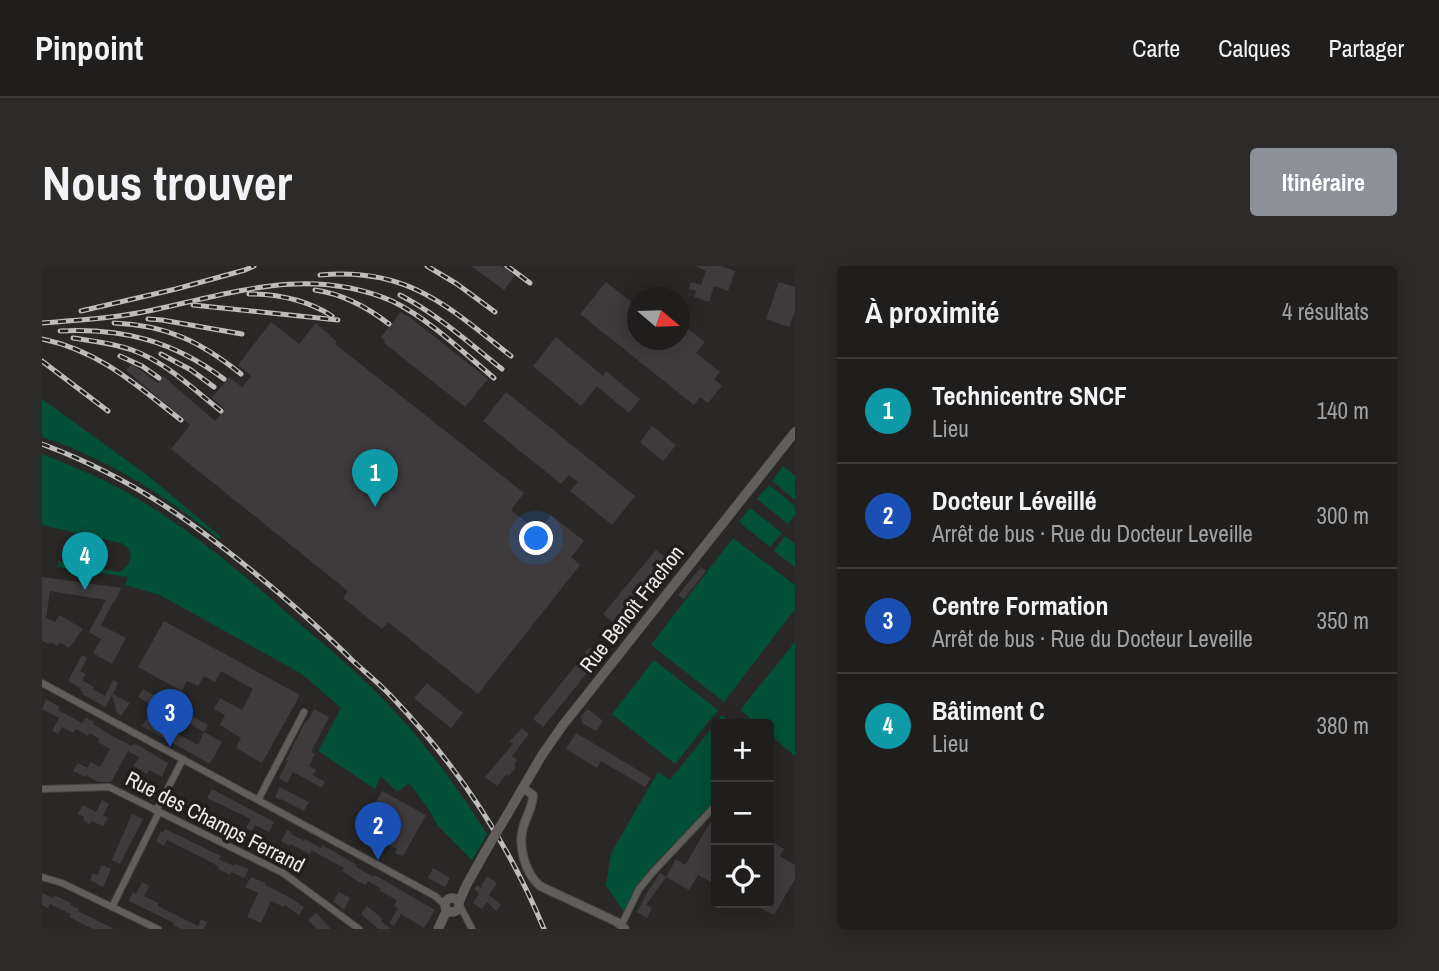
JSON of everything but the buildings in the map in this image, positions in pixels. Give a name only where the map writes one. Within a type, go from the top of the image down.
[{"type":"main road","name":"Rue Benoît Frachon","points":[[453,905],[542,755],[563,725],[795,432]]},
{"type":"main road","points":[[441,929],[453,905]]},
{"type":"street","points":[[42,683],[453,905],[466,917],[472,929]]},
{"type":"street","points":[[258,800],[304,712]]},
{"type":"street","points":[[112,907],[183,760]]},
{"type":"street","name":"Rue des Champs Ferrand","points":[[42,789],[108,787],[283,873],[359,929]]},
{"type":"street","points":[[523,788],[533,795],[521,841],[522,853],[534,881],[617,922],[623,928],[639,889],[711,810]]},
{"type":"street","points":[[42,877],[62,883],[158,929]]},
{"type":"green space","points":[[42,399],[151,478],[221,537],[219,539],[179,508],[113,467],[42,437]]},
{"type":"green space","points":[[42,454],[115,486],[177,524],[232,566],[357,674],[395,711],[424,745],[487,834],[472,860],[438,826],[409,783],[397,792],[381,776],[375,789],[318,751],[341,708],[302,674],[160,595],[125,585],[128,577],[57,567],[59,561],[119,572],[127,566],[131,558],[129,550],[121,543],[42,525]]},
{"type":"green space","points":[[783,466],[795,476],[795,500],[772,481]]},
{"type":"green space","points":[[769,485],[795,506],[795,515],[788,524],[757,499]]},
{"type":"green space","points":[[750,508],[782,533],[770,547],[739,522]]},
{"type":"green space","points":[[785,536],[795,544],[795,567],[774,551]]},
{"type":"green space","points":[[733,538],[795,585],[795,609],[724,702],[651,645]]},
{"type":"green space","points":[[795,642],[795,756],[774,738],[774,719],[751,719],[740,710]]},
{"type":"green space","points":[[654,660],[718,710],[675,764],[612,714]]},
{"type":"green space","points":[[711,729],[711,804],[647,872],[624,912],[606,885],[611,853],[658,772],[670,780]]},
{"type":"railway","points":[[81,311],[176,289],[254,266]]},
{"type":"railway","points":[[427,266],[495,312]]},
{"type":"railway","points":[[507,266],[530,283]]},
{"type":"railway","points":[[320,275],[351,274],[378,277],[402,284],[446,306],[511,356]]},
{"type":"railway","points":[[42,323],[126,315],[273,286],[332,285],[362,291],[406,308],[494,378]]},
{"type":"railway","points":[[315,290],[354,302],[389,324]]},
{"type":"railway","points":[[249,294],[292,299],[332,316]]},
{"type":"railway","points":[[400,295],[440,320],[502,369]]},
{"type":"railway","points":[[193,305],[338,320]]},
{"type":"railway","points":[[148,319],[242,334]]},
{"type":"railway","points":[[114,323],[151,327],[182,337],[212,353],[241,374]]},
{"type":"railway","points":[[60,331],[105,332],[147,340],[186,355],[224,379]]},
{"type":"railway","points":[[73,338],[103,342],[144,355],[179,377],[221,411]]},
{"type":"railway","points":[[42,339],[63,344],[100,361],[133,382],[181,420]]},
{"type":"railway","points":[[161,354],[191,370],[214,387]]},
{"type":"railway","points":[[120,356],[159,378]]},
{"type":"railway","points":[[42,361],[108,411]]},
{"type":"railway","points":[[42,444],[107,472],[192,524],[274,589],[382,687],[437,749],[478,805],[514,865],[544,929]]},
{"type":"place","name":"Technicentre SNCF","points":[[375,507]]},
{"type":"place","name":"Bâtiment C","points":[[85,590]]},
{"type":"place","name":"Centre Formation","points":[[170,747]]},
{"type":"place","name":"Docteur Léveillé","points":[[378,860]]}]
